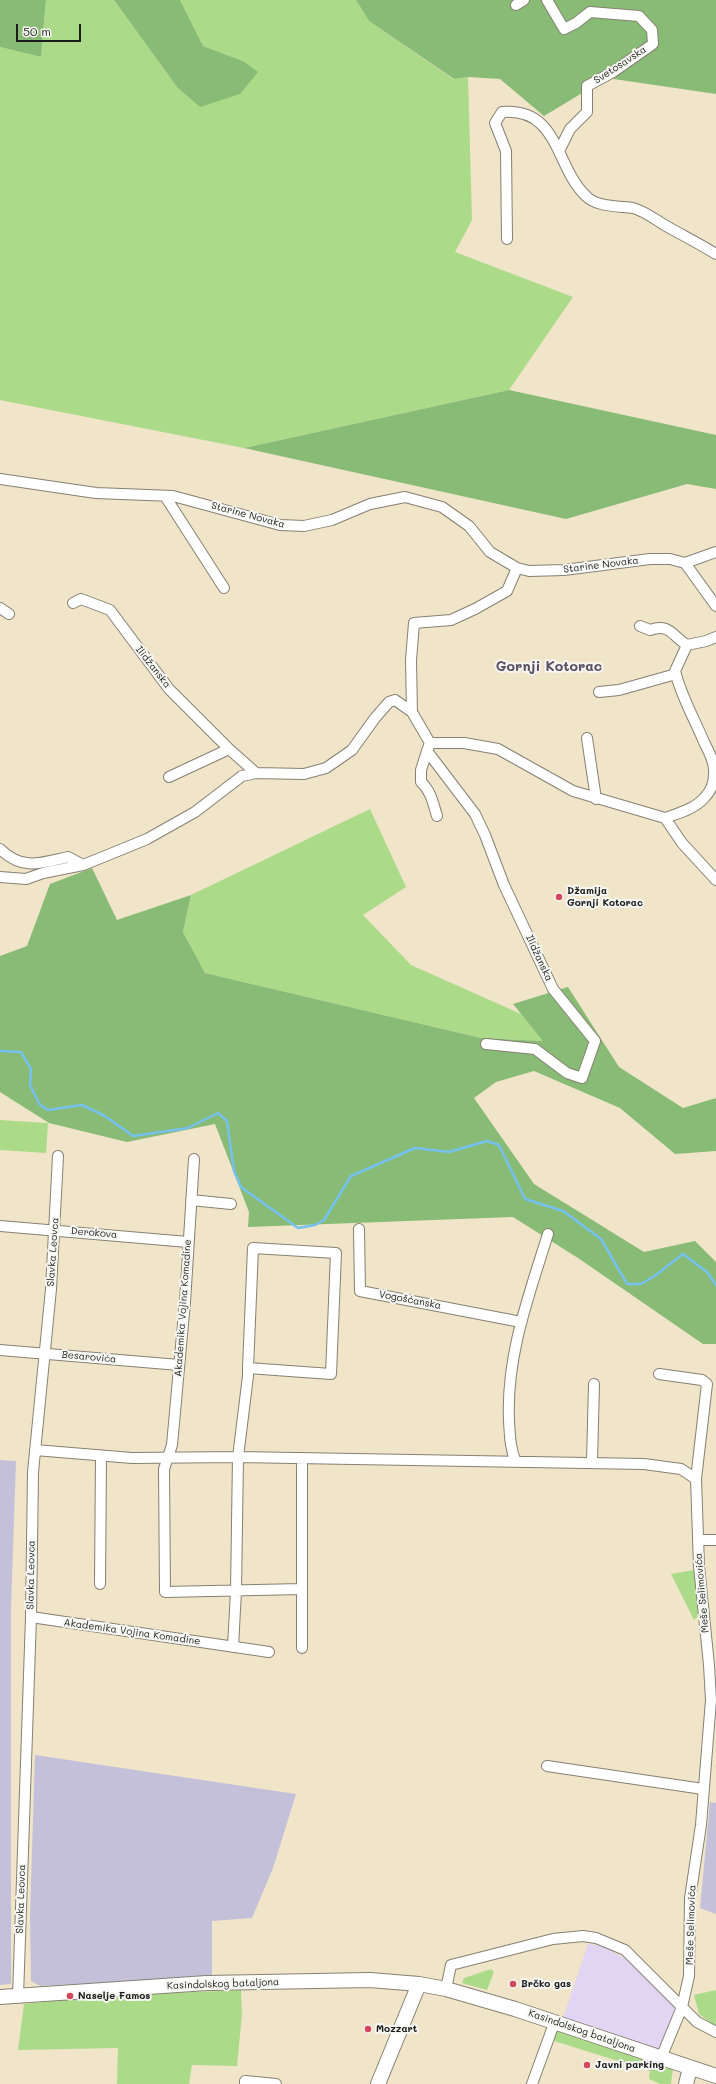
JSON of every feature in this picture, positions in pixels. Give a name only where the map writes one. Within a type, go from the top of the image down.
[{"type":"street","name":"Svetosavska","points":[[547,0],[564,29],[576,23],[590,12],[639,16],[652,30],[653,44],[613,72],[587,86],[587,112],[570,129],[559,151]]},
{"type":"street","points":[[507,239],[506,151],[495,123],[497,116],[502,112],[514,111],[526,113],[541,124],[553,137],[575,183],[587,198],[598,202],[635,209],[716,254]]},
{"type":"street","name":"Starine Novaka","points":[[0,479],[96,493],[165,496],[206,504],[280,525],[304,526],[332,520],[370,504],[405,497],[425,501],[442,507],[469,526],[490,552],[517,568],[529,571],[564,570],[650,559],[670,559],[685,563]]},
{"type":"street","points":[[165,496],[224,588]]},
{"type":"street","points":[[716,552],[685,563],[716,606]]},
{"type":"street","name":"Ilidžanska","points":[[486,1044],[535,1049],[567,1073],[582,1078],[595,1041],[553,989],[504,885],[485,835],[475,814],[428,747],[412,712],[411,660],[414,623],[451,620],[475,609],[507,591],[517,568]]},
{"type":"street","name":"Ilidžanska","points":[[73,603],[81,599],[110,610],[169,689],[229,749],[256,773]]},
{"type":"street","points":[[0,608],[9,614]]},
{"type":"street","points":[[640,626],[650,630],[659,627],[666,629],[687,645],[716,637]]},
{"type":"street","points":[[437,816],[432,798],[426,787],[421,782],[421,770],[428,747],[464,743],[498,749],[573,791],[596,799],[665,818],[685,811],[705,797],[713,783],[714,774],[712,759],[686,705],[675,671],[687,645]]},
{"type":"street","points":[[599,692],[620,690],[676,674]]},
{"type":"street","name":"Ilidžanska","points":[[0,877],[26,879],[43,873],[83,865],[147,839],[195,812],[242,776],[256,773],[304,774],[326,768],[352,750],[375,718],[390,702],[395,700],[412,712]]},
{"type":"street","points":[[586,738],[596,799]]},
{"type":"street","points":[[169,777],[229,749]]},
{"type":"street","points":[[665,818],[682,843],[716,880]]},
{"type":"street","points":[[0,849],[7,856],[22,864],[32,864],[68,856],[83,865]]},
{"type":"street","name":"Slavka Leovca","points":[[18,1996],[31,1617],[33,1472],[56,1230],[58,1156]]},
{"type":"street","name":"Akademika Vojina Komadine","points":[[194,1159],[185,1302],[172,1445],[164,1469],[165,1592],[302,1589]]},
{"type":"street","points":[[191,1200],[231,1204]]},
{"type":"street","name":"Derokova","points":[[0,1226],[188,1242]]},
{"type":"street","name":"Vogošćanska","points":[[359,1229],[360,1290],[521,1322]]},
{"type":"street","points":[[516,1462],[510,1445],[508,1406],[514,1348],[548,1234]]},
{"type":"street","points":[[233,1647],[236,1591],[238,1457],[248,1368],[253,1248],[336,1253],[331,1374],[248,1368]]},
{"type":"street","name":"Besarovića","points":[[0,1350],[179,1365]]},
{"type":"street","name":"Meše Selimovića","points":[[659,1374],[702,1380],[707,1384],[696,1479],[698,1540],[710,1682],[710,1715],[701,1825],[690,1898],[689,1976],[682,2006],[661,2058]]},
{"type":"street","points":[[592,1462],[594,1384]]},
{"type":"street","points":[[35,1450],[101,1456],[592,1462],[662,1465],[681,1469],[696,1479]]},
{"type":"street","points":[[100,1584],[101,1456]]},
{"type":"street","points":[[302,1458],[302,1648]]},
{"type":"street","name":"Meše Selimovića","points":[[698,1540],[716,1540]]},
{"type":"street","name":"Akademika Vojina Komadine","points":[[31,1617],[270,1652]]},
{"type":"street","points":[[547,1766],[703,1789]]},
{"type":"street","points":[[446,1989],[451,1965],[553,1939],[583,1936],[607,1942],[625,1950],[697,2022],[716,2032]]},
{"type":"street","name":"Kasindolskog bataljona","points":[[0,1997],[207,1983],[370,1980],[419,1984],[446,1989],[555,2021],[716,2076]]},
{"type":"street","points":[[378,2084],[419,1984]]},
{"type":"street","points":[[532,2084],[555,2021]]},
{"type":"street","points":[[686,2084],[690,2068]]},
{"type":"street","points":[[245,2084],[245,2081],[276,2084]]},
{"type":"shaded area","points":[[0,1460],[16,1461],[11,1607],[11,1984],[0,1985]]},
{"type":"shaded area","points":[[35,1755],[296,1794],[273,1868],[252,1918],[212,1921],[212,1977],[40,1986],[31,1981],[30,1915]]},
{"type":"shaded area","points":[[710,1802],[716,1803],[716,1914],[700,1908]]},
{"type":"shaded area","points":[[588,1944],[603,1946],[624,1958],[678,2007],[658,2049],[653,2050],[563,2018]]},
{"type":"green space","points":[[0,0],[46,0],[41,57],[0,47]]},
{"type":"green space","points":[[46,0],[114,0],[177,87],[243,61],[203,46],[180,0],[356,0],[369,21],[453,79],[468,77],[472,220],[455,252],[573,297],[509,390],[244,448],[0,400],[0,47],[41,57]]},
{"type":"green space","points":[[114,0],[180,0],[203,46],[243,61],[258,72],[240,94],[200,107],[177,87]]},
{"type":"green space","points":[[356,0],[716,0],[716,94],[607,78],[544,116],[500,79],[468,77],[454,79],[369,21]]},
{"type":"green space","points":[[509,390],[716,435],[716,489],[687,484],[566,519],[244,448]]},
{"type":"green space","points":[[370,809],[406,887],[363,915],[411,965],[521,1014],[544,1041],[481,1038],[205,973],[183,932],[191,895]]},
{"type":"green space","points":[[92,868],[117,920],[191,895],[183,932],[205,973],[481,1038],[543,1041],[513,1004],[568,987],[619,1067],[683,1108],[716,1098],[716,1151],[675,1154],[620,1108],[534,1071],[496,1082],[474,1098],[534,1184],[644,1252],[695,1241],[716,1262],[716,1344],[703,1344],[578,1258],[513,1217],[248,1227],[249,1212],[215,1124],[127,1142],[49,1123],[0,1092],[0,956],[27,946],[50,884]]},
{"type":"green space","points":[[0,1120],[48,1123],[46,1153],[0,1150]]},
{"type":"green space","points":[[694,1570],[699,1616],[694,1620],[671,1574]]},
{"type":"green space","points":[[491,1969],[494,1972],[487,1990],[462,1983],[464,1978]]},
{"type":"green space","points":[[241,1990],[242,2014],[237,2066],[192,2065],[189,2084],[117,2084],[118,2048],[18,2050],[24,2004],[100,1996]]},
{"type":"green space","points":[[716,1990],[716,2027],[699,2014],[694,1995]]},
{"type":"green space","points":[[557,2031],[568,2031],[673,2068],[671,2084],[660,2084],[649,2079],[650,2071],[551,2040]]},
{"type":"waterway","points":[[0,1051],[21,1052],[31,1069],[30,1085],[40,1105],[48,1110],[82,1105],[105,1116],[133,1136],[188,1128],[218,1113],[227,1121],[234,1171],[241,1187],[298,1228],[315,1225],[324,1220],[351,1176],[415,1148],[449,1152],[487,1141],[499,1145],[525,1199],[563,1211],[601,1239],[627,1284],[641,1284],[656,1275],[683,1254],[707,1272],[716,1285]]},
{"type":"place","name":"Džamija Gornji Kotorac","points":[[559,897]]},
{"type":"place","name":"Brčko gas","points":[[513,1984]]},
{"type":"place","name":"Naselje Famos","points":[[70,1996]]},
{"type":"place","name":"Mozzart","points":[[368,2029]]},
{"type":"place","name":"Javni parking","points":[[587,2065]]},
{"type":"district","name":"Gornji Kotorac","points":[[549,667]]}]
